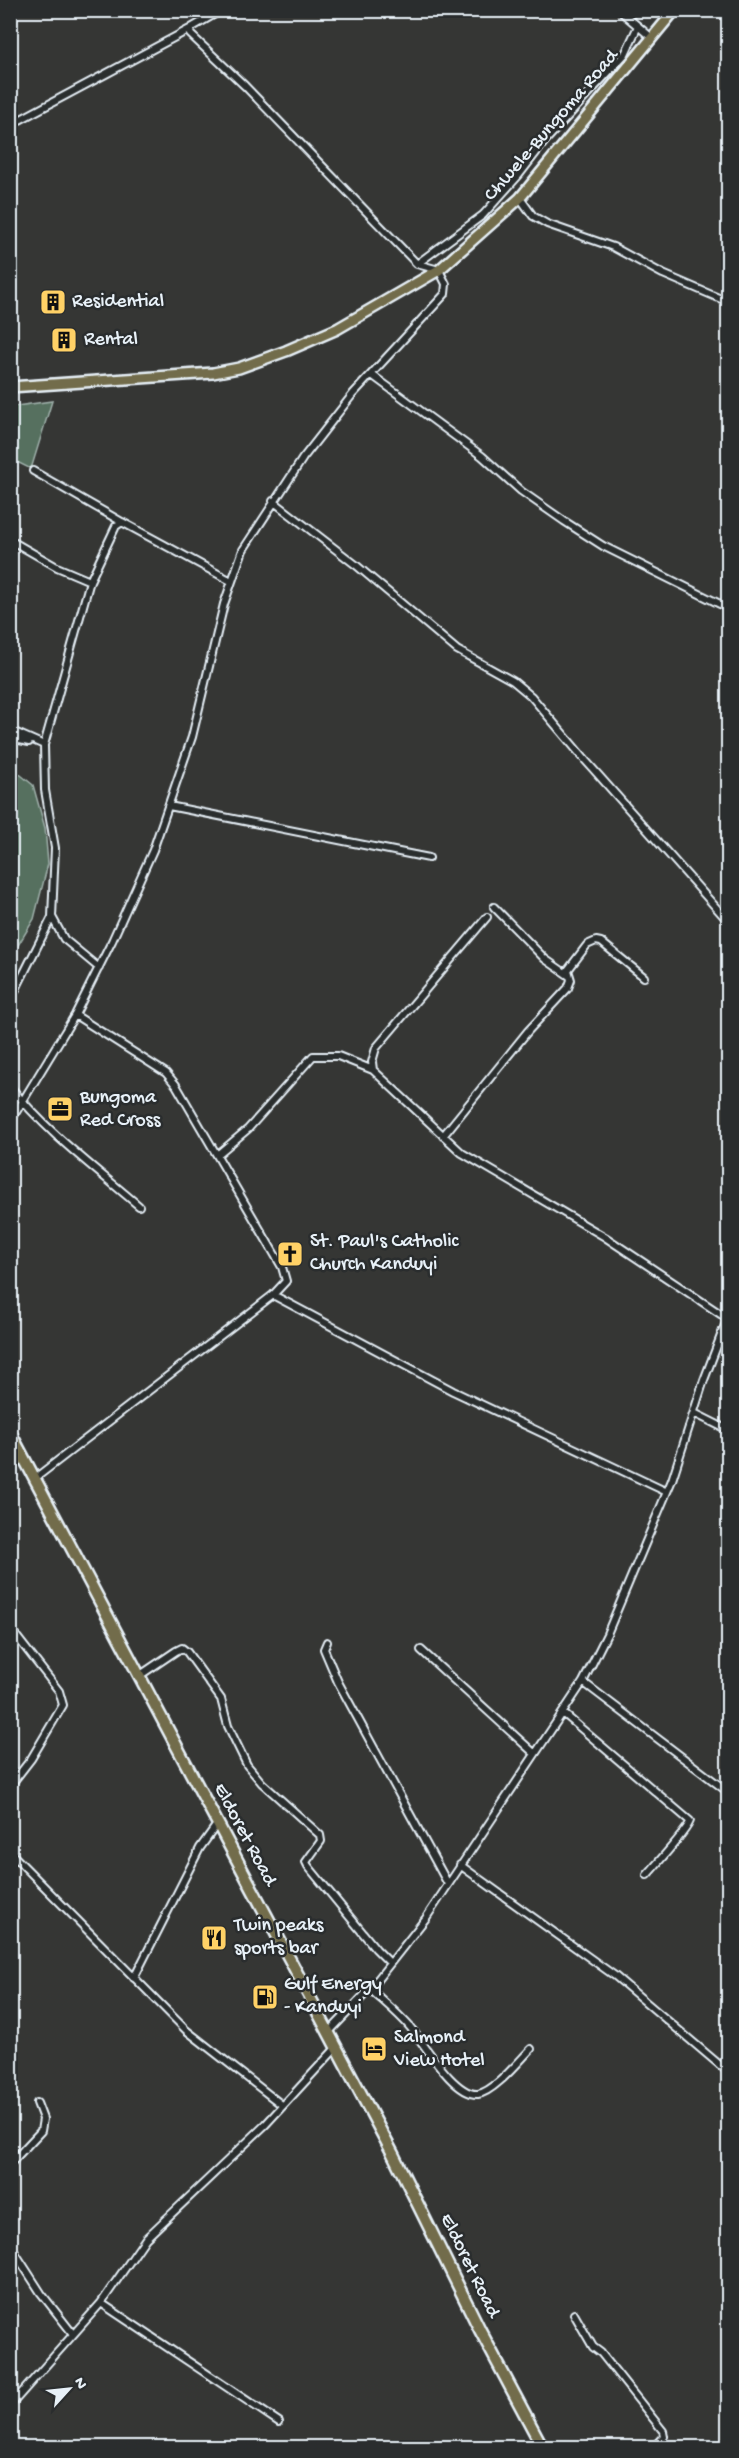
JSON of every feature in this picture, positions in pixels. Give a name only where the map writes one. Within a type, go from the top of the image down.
[{"type":"highway","name":"Eldoret Road","points":[[10,1432],[393,2154],[480,2330],[543,2448]]},
{"type":"main road","name":"Chwele-Bungoma Road","points":[[10,387],[203,374],[239,368],[337,329],[439,270],[520,198],[675,10]]},
{"type":"street","points":[[10,125],[222,10]]},
{"type":"street","points":[[619,10],[652,38]]},
{"type":"street","points":[[417,264],[483,215],[587,93],[625,54],[638,26]]},
{"type":"street","points":[[10,1122],[24,1103],[75,1015],[153,850],[192,736],[231,581],[243,550],[303,458],[372,375],[446,294],[446,284],[439,270],[417,264],[245,86],[193,38],[190,34],[191,28]]},
{"type":"street","points":[[587,93],[598,102]]},
{"type":"street","points":[[520,198],[533,216],[547,224],[613,247],[663,274],[729,302]]},
{"type":"street","points":[[372,375],[482,456],[520,491],[603,546],[729,608]]},
{"type":"street","points":[[33,471],[231,581]]},
{"type":"street","points":[[273,501],[356,565],[457,650],[513,681],[531,696],[585,761],[729,921]]},
{"type":"street","points":[[10,1001],[13,990],[52,917],[55,848],[45,790],[44,745],[90,581],[116,526],[122,522]]},
{"type":"street","points":[[10,540],[57,567],[90,581]]},
{"type":"street","points":[[10,730],[44,745]]},
{"type":"street","points":[[10,738],[44,745]]},
{"type":"street","points":[[169,806],[429,858]]},
{"type":"street","points":[[443,1136],[528,1032],[568,988],[571,980],[568,975],[545,959],[494,907]]},
{"type":"street","points":[[52,917],[64,939],[99,968]]},
{"type":"street","points":[[373,1070],[372,1062],[376,1048],[487,917]]},
{"type":"street","points":[[568,975],[568,970],[587,945],[596,941],[644,977]]},
{"type":"street","points":[[34,1479],[273,1295],[286,1281],[286,1275],[176,1085],[166,1073],[75,1015]]},
{"type":"street","points":[[217,1155],[248,1129],[313,1056],[338,1056],[373,1070],[462,1153],[605,1237],[728,1318],[667,1492],[607,1634],[583,1682],[426,1918],[370,1989],[328,2033]]},
{"type":"street","points":[[10,1086],[62,1140],[139,1206]]},
{"type":"street","points":[[273,1295],[453,1391],[667,1492]]},
{"type":"street","points":[[694,1413],[729,1430]]},
{"type":"street","points":[[10,1628],[59,1691],[63,1705],[31,1759],[10,1786]]},
{"type":"street","points":[[327,1642],[324,1648],[338,1682],[448,1884]]},
{"type":"street","points":[[139,1676],[182,1648],[187,1652],[220,1699],[228,1726],[247,1765],[262,1783],[321,1835],[321,1841],[306,1862],[308,1866],[390,1963]]},
{"type":"street","points":[[421,1650],[535,1754]]},
{"type":"street","points":[[583,1682],[729,1792]]},
{"type":"street","points":[[563,1713],[690,1821],[689,1827],[646,1875]]},
{"type":"street","points":[[134,1978],[200,1848],[218,1823]]},
{"type":"street","points":[[10,1852],[186,2030],[282,2105]]},
{"type":"street","points":[[460,1865],[615,1976],[729,2072]]},
{"type":"street","points":[[370,1989],[412,2029],[454,2083],[468,2091],[477,2094],[491,2088],[531,2049]]},
{"type":"street","points":[[10,2406],[101,2303],[146,2238],[266,2124],[336,2048]]},
{"type":"street","points":[[10,2164],[41,2131],[43,2120],[37,2103]]},
{"type":"street","points":[[10,2245],[41,2293],[73,2334]]},
{"type":"street","points":[[101,2303],[208,2377],[279,2422]]},
{"type":"street","points":[[574,2314],[593,2347],[601,2353],[663,2432],[664,2436],[653,2448]]},
{"type":"green space","points":[[52,401],[31,469],[11,459],[10,407]]},
{"type":"green space","points":[[11,767],[33,785],[45,828],[48,864],[34,919],[11,957]]},
{"type":"place","name":"Residential","points":[[53,302]]},
{"type":"place","name":"Rental","points":[[64,340]]},
{"type":"place","name":"Bungoma Red Cross","points":[[60,1109]]},
{"type":"place","name":"St. Paul's Catholic Church Kanduyi","points":[[290,1254]]},
{"type":"place","name":"Twin peaks sports bar","points":[[214,1938]]},
{"type":"place","name":"Gulf Energy - Kanduyi","points":[[265,1997]]},
{"type":"place","name":"Salmond View Hotel","points":[[374,2049]]}]
